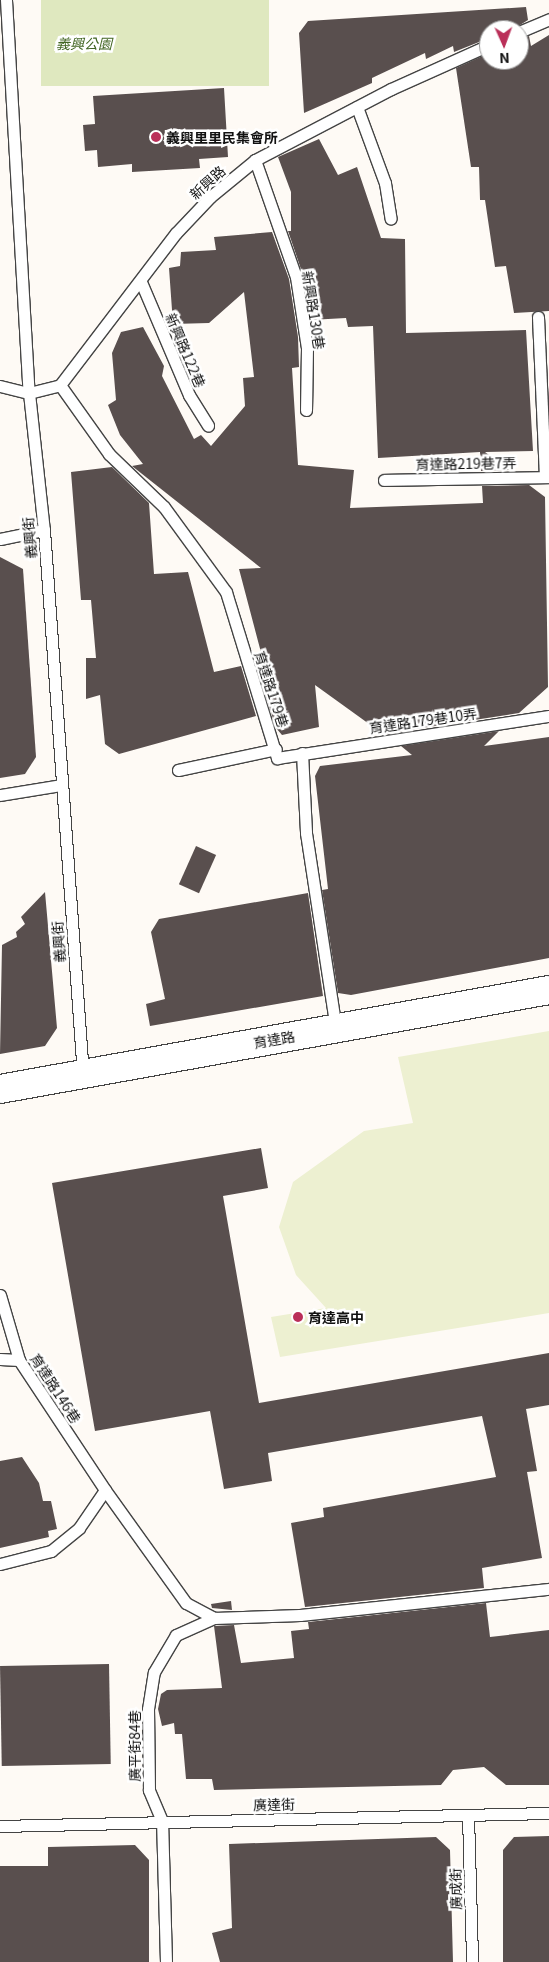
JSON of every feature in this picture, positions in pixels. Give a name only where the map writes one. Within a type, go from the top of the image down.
[{"type":"street","name":"育達路","points":[[0,1089],[549,990]]},
{"type":"lane","name":"義興街","points":[[6,0],[29,393],[44,530],[83,1074]]},
{"type":"lane","points":[[529,28],[549,19]]},
{"type":"lane","name":"新興路","points":[[60,385],[141,282],[176,233],[210,197],[255,160],[356,108],[479,51]]},
{"type":"lane","points":[[356,108],[385,183],[391,219]]},
{"type":"lane","name":"新興路130巷","points":[[255,160],[296,277],[307,348],[306,410]]},
{"type":"lane","name":"新興路122巷","points":[[141,282],[189,395],[208,426]]},
{"type":"lane","points":[[538,317],[547,477]]},
{"type":"lane","points":[[0,386],[29,393],[60,385]]},
{"type":"lane","name":"育達路179巷","points":[[60,385],[108,454],[164,507],[226,592],[276,749],[277,758],[302,753]]},
{"type":"lane","name":"育達路219巷7弄","points":[[384,480],[547,477]]},
{"type":"lane","points":[[0,538],[44,530]]},
{"type":"lane","name":"育達路179巷10弄","points":[[302,753],[549,716]]},
{"type":"lane","points":[[178,770],[276,749]]},
{"type":"lane","points":[[302,753],[306,833],[336,1028]]},
{"type":"lane","points":[[0,795],[61,785]]},
{"type":"lane","name":"育達路146巷","points":[[0,1295],[19,1360],[105,1490],[186,1603],[214,1618]]},
{"type":"lane","points":[[0,1359],[19,1360]]},
{"type":"lane","points":[[0,1564],[51,1550],[79,1528],[105,1490]]},
{"type":"lane","points":[[214,1618],[300,1614],[549,1589]]},
{"type":"lane","name":"廣平街84巷","points":[[166,1962],[162,1821],[149,1790],[148,1709],[154,1672],[176,1635],[214,1618]]},
{"type":"lane","name":"廣達街","points":[[0,1826],[549,1813]]},
{"type":"lane","name":"廣成街","points":[[468,1815],[472,1962]]},
{"type":"green space","name":"義興公園","points":[[41,0],[269,0],[269,86],[41,86]]},
{"type":"green space","points":[[549,1031],[549,1313],[280,1357],[271,1317],[326,1308],[296,1275],[279,1227],[293,1182],[364,1131],[413,1123],[398,1057]]},
{"type":"building","points":[[526,7],[528,20],[479,20],[479,42],[454,52],[453,46],[426,59],[425,53],[372,78],[372,83],[304,113],[299,33],[308,21]]},
{"type":"building","points":[[549,35],[549,311],[514,313],[506,266],[495,267],[485,200],[480,200],[479,167],[471,167],[456,68],[479,58],[479,70],[529,70],[529,36],[531,46]]},
{"type":"building","name":"義興里里民集會所","points":[[224,88],[228,157],[199,159],[200,168],[132,172],[132,164],[98,167],[97,150],[85,151],[83,125],[95,124],[93,96]]},
{"type":"building","points":[[319,139],[338,175],[357,167],[381,238],[405,239],[406,333],[526,330],[533,451],[485,452],[509,470],[481,471],[480,452],[378,458],[373,326],[348,327],[346,318],[310,320],[303,275],[288,231],[291,231],[291,192],[278,157]]},
{"type":"building","points":[[272,232],[289,279],[298,337],[299,367],[292,368],[298,465],[354,470],[350,508],[483,503],[482,486],[529,485],[545,497],[548,687],[519,713],[383,734],[315,685],[319,727],[282,735],[276,728],[255,662],[263,660],[239,569],[261,568],[132,466],[143,464],[120,435],[108,405],[116,400],[112,353],[121,332],[143,327],[164,366],[162,376],[194,439],[201,435],[211,446],[245,406],[243,378],[254,377],[244,292],[209,323],[173,324],[169,268],[180,266],[181,252],[216,250],[214,237]]},
{"type":"building","points":[[112,467],[149,503],[154,574],[188,572],[214,672],[241,666],[256,716],[119,754],[105,744],[100,695],[86,699],[86,658],[96,658],[91,600],[81,600],[71,472]]},
{"type":"building","points":[[0,557],[23,569],[36,757],[25,774],[0,778]]},
{"type":"building","points":[[499,731],[484,746],[549,737],[549,958],[351,995],[338,993],[322,890],[328,889],[315,776],[320,766],[412,755],[401,746]]},
{"type":"building","points":[[196,846],[216,855],[199,893],[179,884]]},
{"type":"building","points":[[45,892],[57,1028],[45,1046],[0,1054],[2,945],[17,937],[16,932],[25,924],[21,917]]},
{"type":"building","points":[[308,893],[323,996],[150,1026],[146,1004],[165,999],[151,932],[159,919]]},
{"type":"building","points":[[261,1148],[268,1188],[223,1196],[259,1403],[549,1353],[549,1405],[526,1409],[537,1471],[527,1472],[542,1558],[482,1568],[484,1588],[305,1607],[291,1523],[324,1517],[323,1508],[496,1477],[482,1416],[268,1453],[272,1481],[224,1489],[210,1411],[95,1431],[52,1183]]},
{"type":"building","points":[[22,1457],[39,1483],[43,1501],[51,1501],[57,1529],[48,1531],[49,1537],[0,1548],[0,1461]]},
{"type":"building","points":[[231,1601],[232,1610],[212,1608],[211,1604]]},
{"type":"building","points":[[486,1603],[490,1637],[549,1630],[549,1785],[506,1785],[484,1767],[453,1770],[441,1785],[214,1790],[212,1779],[186,1779],[182,1734],[175,1734],[174,1723],[162,1726],[158,1709],[161,1694],[167,1690],[222,1688],[214,1626],[234,1625],[241,1663],[294,1658],[291,1631],[309,1629],[308,1622]]},
{"type":"building","points":[[109,1664],[111,1764],[2,1766],[0,1666]]},
{"type":"building","points":[[549,1836],[549,1962],[503,1962],[503,1850],[514,1837]]},
{"type":"building","points":[[436,1837],[450,1850],[453,1962],[220,1962],[212,1933],[232,1928],[229,1844]]},
{"type":"building","points":[[135,1845],[149,1860],[149,1962],[0,1962],[0,1866],[48,1866],[48,1847]]},
{"type":"place","name":"義興里里民集會所","points":[[156,137]]},
{"type":"place","name":"育達高中","points":[[298,1317]]}]
